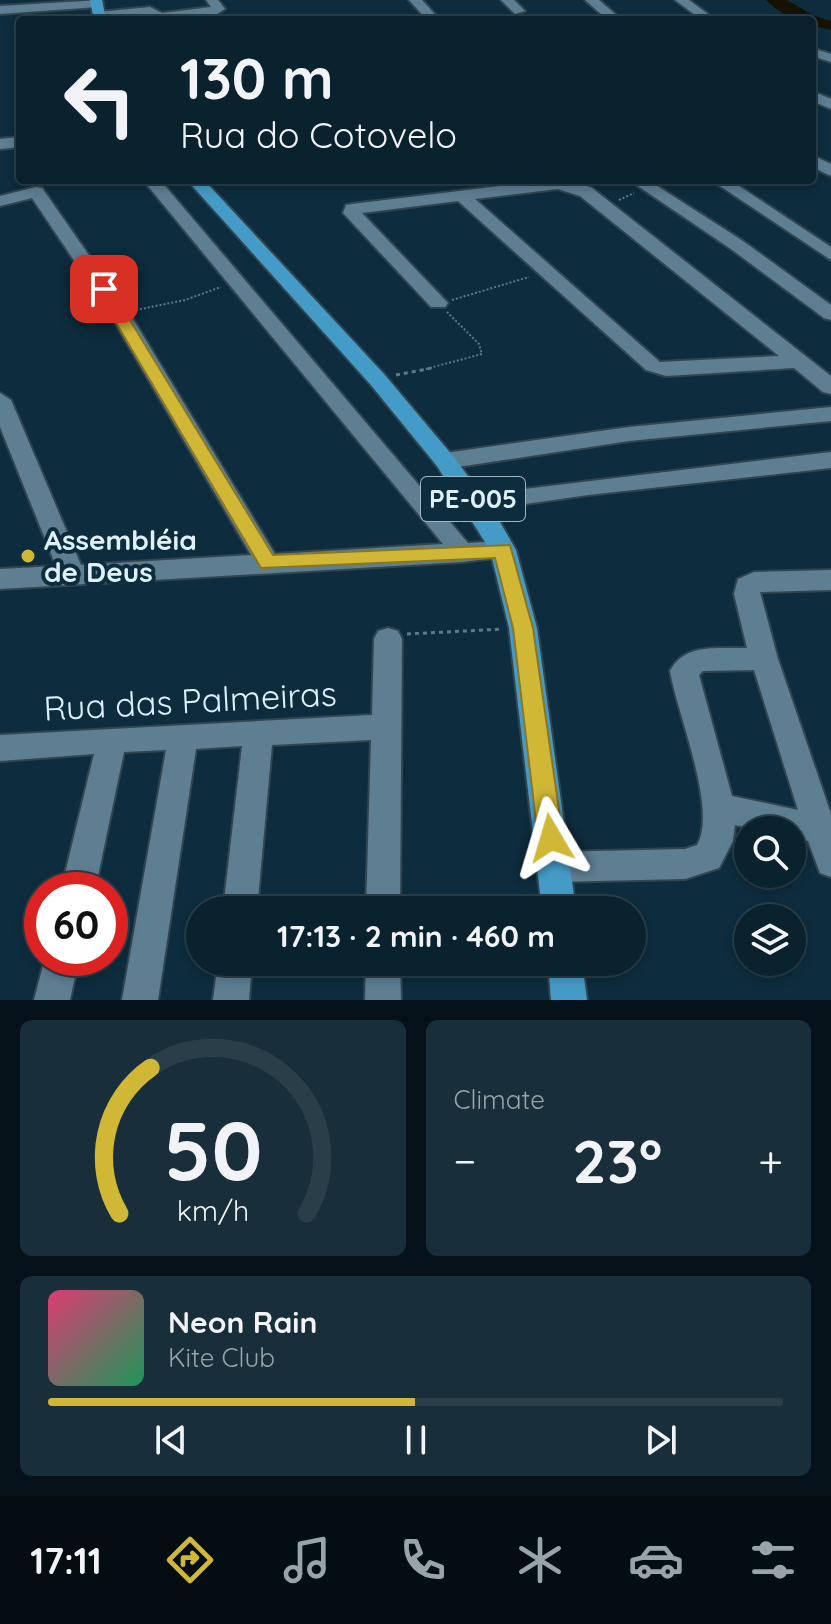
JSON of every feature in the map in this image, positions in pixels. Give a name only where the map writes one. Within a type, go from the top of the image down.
[{"type":"main road","name":"PE-005","points":[[199,184],[377,379],[476,503],[503,550],[523,628],[557,896]]},
{"type":"main road","points":[[566,976],[569,1000]]},
{"type":"street","points":[[150,11],[152,5],[186,0]]},
{"type":"street","points":[[168,16],[219,9],[212,0]]},
{"type":"street","points":[[415,0],[430,16]]},
{"type":"street","points":[[507,0],[519,11]]},
{"type":"street","points":[[591,0],[611,16]]},
{"type":"street","points":[[681,0],[704,16]]},
{"type":"street","points":[[0,10],[150,11],[158,16]]},
{"type":"street","points":[[154,184],[399,477],[446,526],[462,553]]},
{"type":"street","points":[[438,303],[351,210],[558,184],[574,186],[586,192],[831,387]]},
{"type":"street","points":[[643,184],[737,245],[831,314]]},
{"type":"street","points":[[725,184],[831,255]]},
{"type":"street","points":[[0,201],[36,192],[120,314],[268,563]]},
{"type":"street","points":[[462,196],[653,366],[666,370],[798,361]]},
{"type":"street","points":[[0,400],[73,576]]},
{"type":"street","points":[[445,461],[629,434],[831,414]]},
{"type":"street","points":[[476,503],[588,487],[831,460]]},
{"type":"street","points":[[0,579],[503,550]]},
{"type":"street","points":[[831,580],[754,582],[747,586],[749,609],[764,659],[831,862]]},
{"type":"street","points":[[383,896],[388,639]]},
{"type":"street","points":[[554,867],[685,864],[708,857],[720,840],[719,807],[684,671],[697,660],[764,659]]},
{"type":"street","name":"Rua das Palmeiras","points":[[0,748],[384,727]]},
{"type":"street","points":[[241,896],[258,734]]},
{"type":"street","points":[[140,1000],[183,737]]},
{"type":"street","points":[[82,872],[112,740]]},
{"type":"street","points":[[719,807],[820,829]]},
{"type":"street","points":[[52,1000],[58,976]]},
{"type":"street","points":[[231,1000],[234,976]]},
{"type":"street","points":[[383,976],[383,1000]]},
{"type":"path","points":[[377,379],[457,363],[482,354],[479,344],[438,303],[548,271]]},
{"type":"path","points":[[120,314],[197,296],[236,278]]},
{"type":"path","points":[[388,639],[439,631],[523,628]]},
{"type":"shaded area","points":[[766,0],[787,0],[815,16],[790,16]]},
{"type":"shaded area","points":[[816,16],[831,21],[831,30],[816,26]]},
{"type":"place","name":"Assembléia de Deus","points":[[28,556]]},
{"type":"route","points":[[104,289],[268,563],[503,550],[523,628],[551,838]]}]
